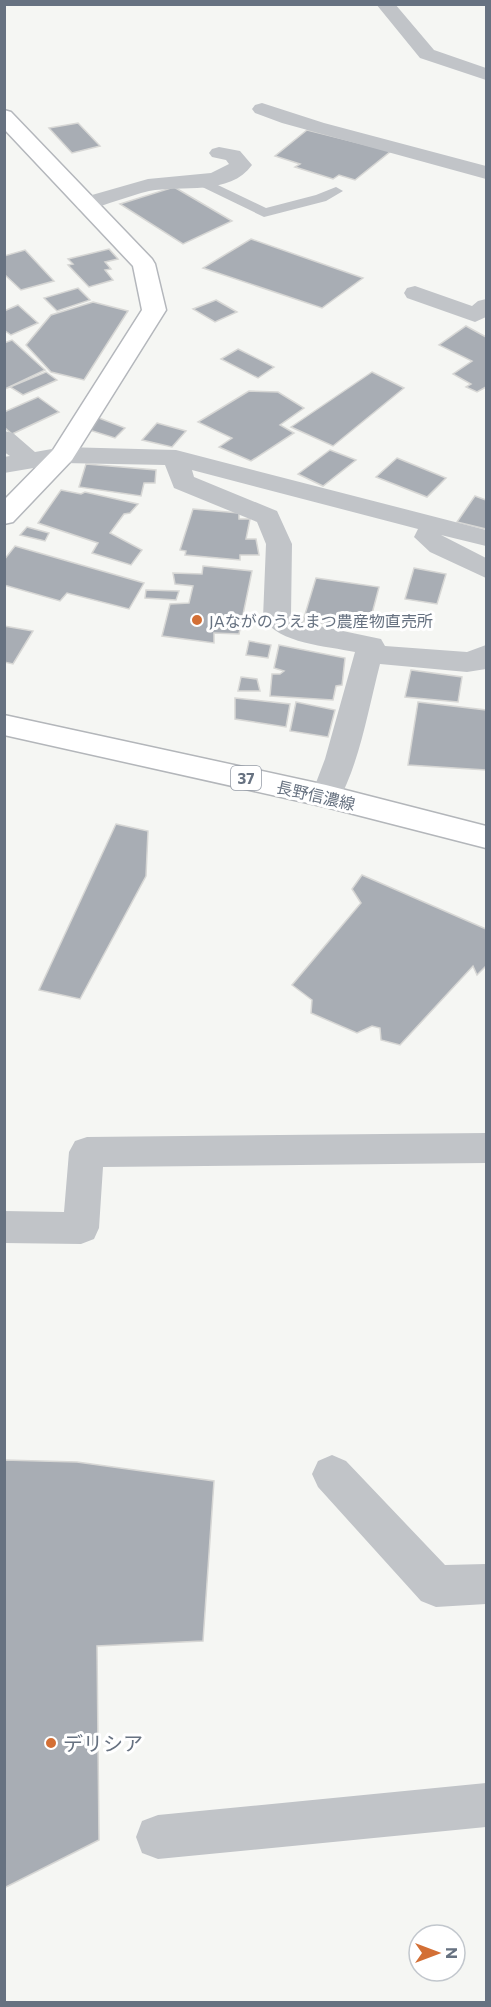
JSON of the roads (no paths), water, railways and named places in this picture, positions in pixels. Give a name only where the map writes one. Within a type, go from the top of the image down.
[{"type":"street","points":[[385,4],[427,54],[486,74]]},
{"type":"street","points":[[262,109],[305,126],[432,156],[486,173]]},
{"type":"street","points":[[4,116],[144,264],[154,310],[63,455],[4,516]]},
{"type":"street","points":[[86,204],[149,185],[214,179],[235,172],[241,165],[233,155],[219,153]]},
{"type":"street","points":[[415,293],[475,315],[486,306]]},
{"type":"street","points":[[4,438],[30,461]]},
{"type":"street","points":[[4,465],[63,455],[176,458],[486,538]]},
{"type":"street","points":[[176,458],[183,482],[268,517],[279,544],[276,618],[291,629],[371,646],[340,759],[326,796]]},
{"type":"street","points":[[434,524],[427,537],[439,546],[486,569]]},
{"type":"street","points":[[368,654],[467,662],[483,660],[486,655]]},
{"type":"street","name":"長野信濃線","points":[[4,725],[326,796],[486,837]]},
{"type":"street","points":[[4,1227],[81,1228],[87,1152],[486,1148]]},
{"type":"street","points":[[332,1474],[436,1586],[486,1584]]},
{"type":"street","points":[[158,1837],[486,1805]]},
{"type":"lane","points":[[198,180],[264,213],[321,198],[336,191]]},
{"type":"place","name":"JAながのうえまつ農産物直売所","points":[[197,620]]},
{"type":"place","name":"デリシア","points":[[51,1743]]}]
